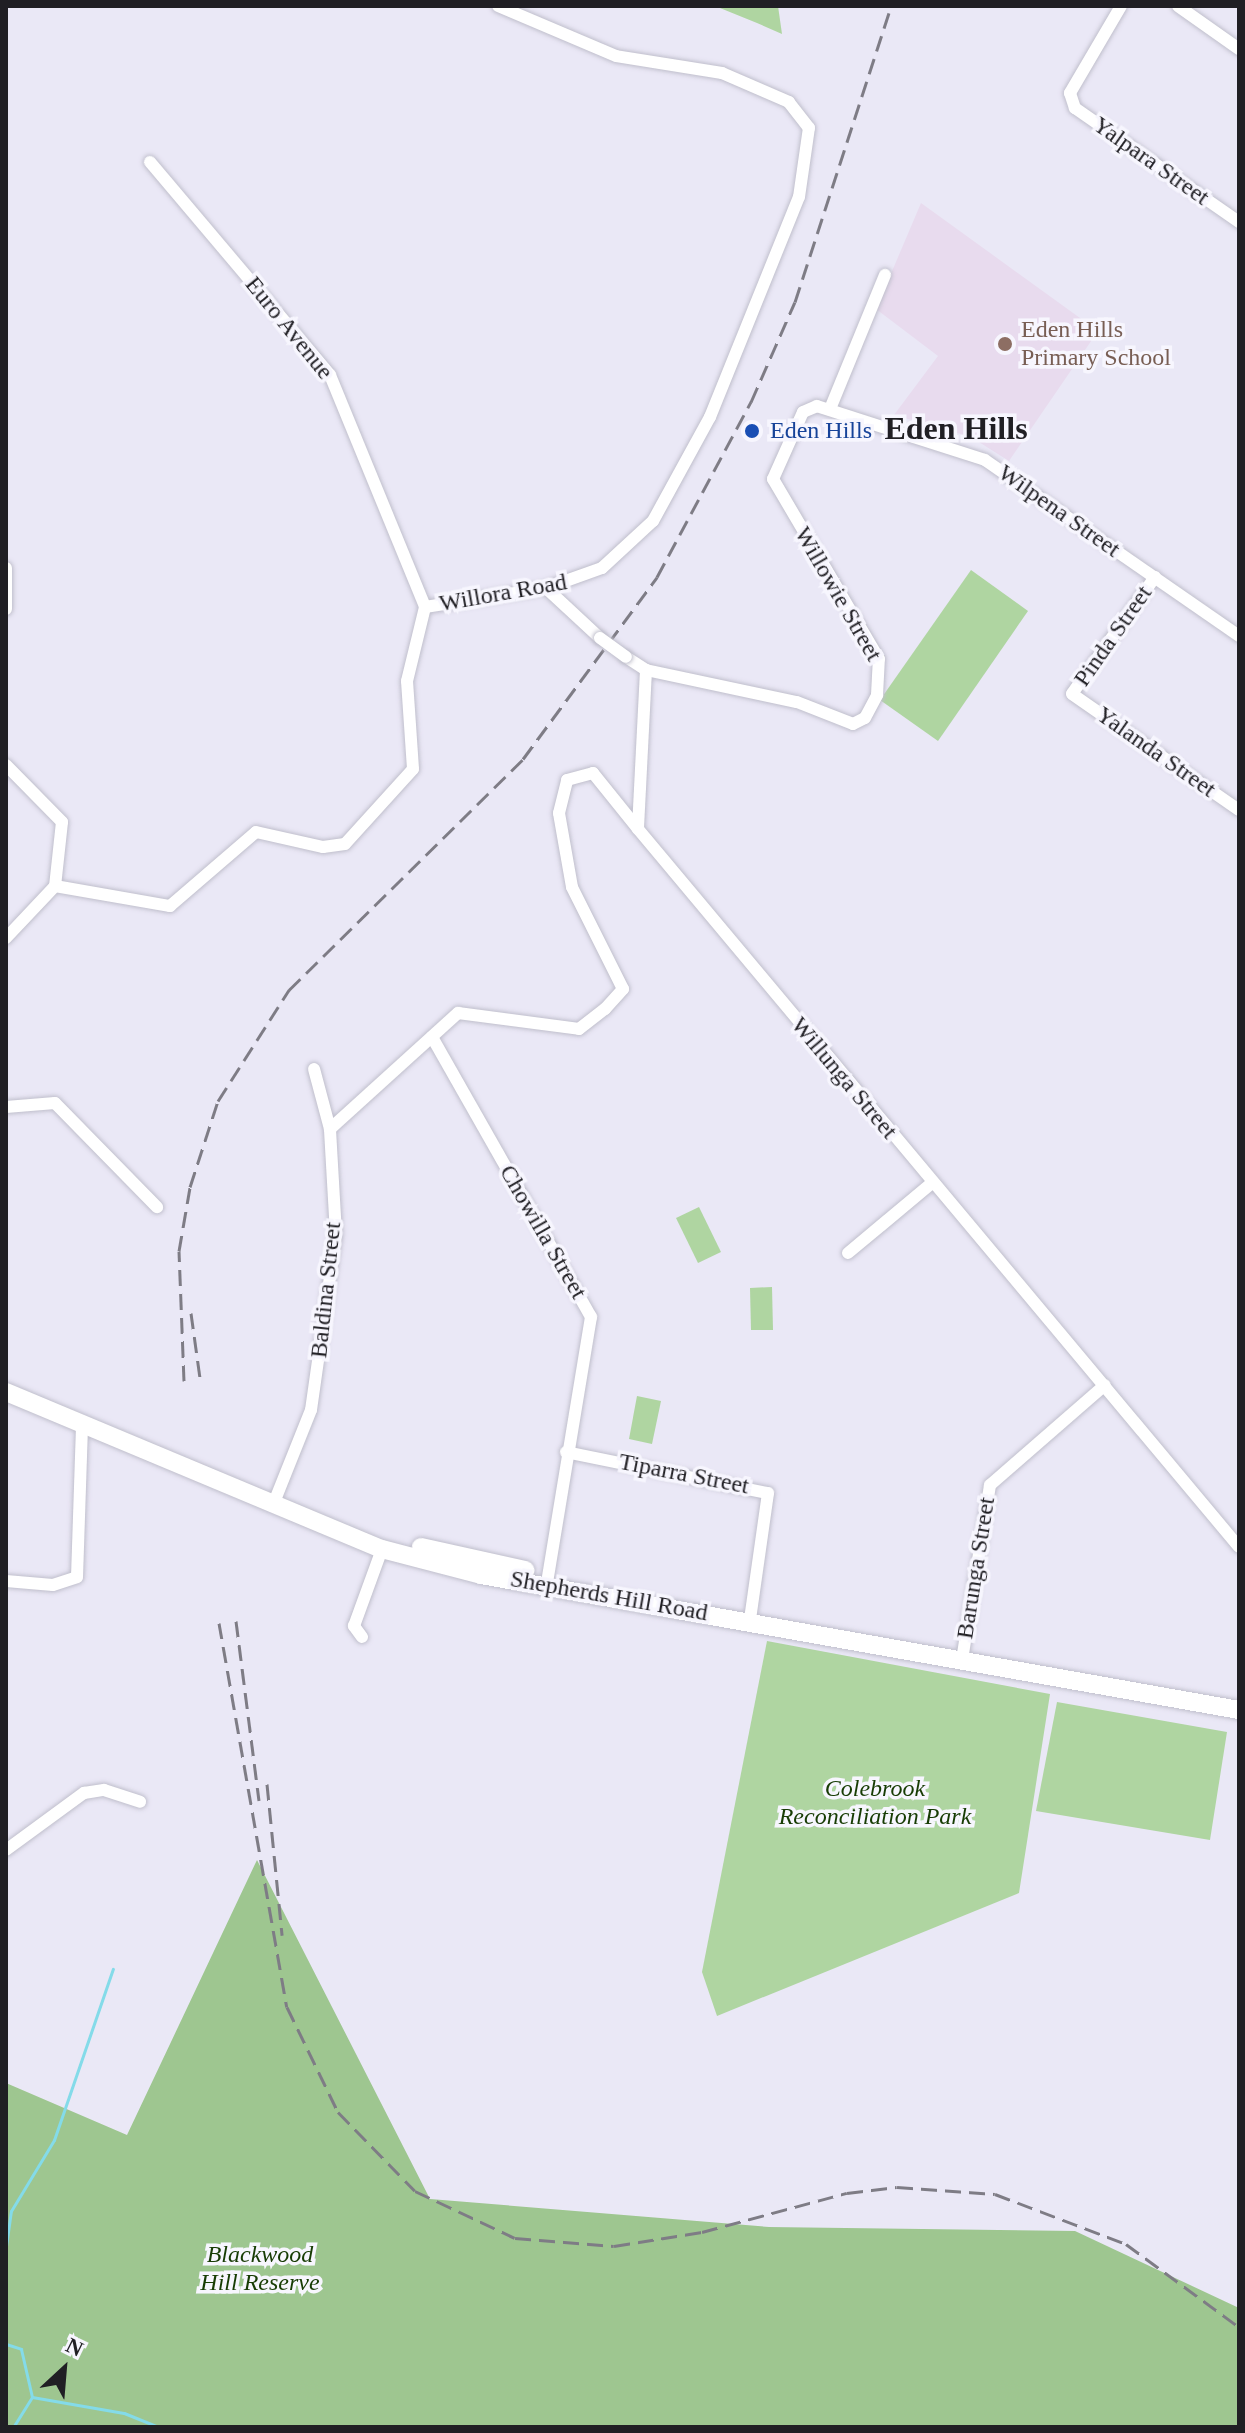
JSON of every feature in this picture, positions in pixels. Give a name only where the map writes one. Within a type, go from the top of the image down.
[{"type":"main road","name":"Shepherds Hill Road","points":[[6,1382],[382,1549],[751,1614],[1239,1710]]},
{"type":"main road","name":"Shepherds Hill Road","points":[[6,1392],[82,1427],[384,1538],[548,1579]]},
{"type":"main road","name":"Shepherds Hill Road","points":[[962,1654],[1239,1698]]},
{"type":"street","name":"Willora Road","points":[[55,886],[170,906],[256,832],[333,848],[355,837],[413,769],[408,669],[425,607],[546,588],[602,568],[666,499],[710,417],[787,227],[809,128],[789,102],[722,73],[616,56],[498,6]]},
{"type":"street","name":"Yalpara Street","points":[[1121,6],[1070,93],[1075,108],[1239,222]]},
{"type":"street","points":[[1178,6],[1239,49]]},
{"type":"street","name":"Euro Avenue","points":[[150,162],[330,375],[425,607]]},
{"type":"street","points":[[830,409],[885,275]]},
{"type":"street","name":"Wilpena Street","points":[[817,406],[964,449],[1239,636]]},
{"type":"street","name":"Willowie Street","points":[[646,670],[797,702],[853,724],[865,718],[877,695],[879,659],[773,479],[803,412],[817,406]]},
{"type":"street","points":[[6,568],[6,609]]},
{"type":"street","name":"Pinda Street","points":[[1072,694],[1155,577]]},
{"type":"street","points":[[546,588],[600,638],[646,670],[638,829]]},
{"type":"street","name":"Yalanda Street","points":[[1072,694],[1239,810]]},
{"type":"street","points":[[6,765],[62,822],[55,886],[6,938]]},
{"type":"street","name":"Willunga Street","points":[[432,1037],[467,1012],[579,1029],[605,1009],[623,989],[572,887],[559,813],[567,780],[593,773],[932,1183],[1239,1547]]},
{"type":"street","points":[[330,1129],[432,1037]]},
{"type":"street","name":"Chowilla Street","points":[[432,1037],[591,1317],[566,1452],[548,1579]]},
{"type":"street","name":"Baldina Street","points":[[275,1500],[313,1396],[336,1234],[330,1129],[314,1069]]},
{"type":"street","points":[[6,1107],[55,1103],[157,1207]]},
{"type":"street","points":[[848,1253],[932,1183]]},
{"type":"street","name":"Barunga Street","points":[[962,1654],[990,1485],[1105,1385]]},
{"type":"street","points":[[6,1581],[53,1585],[77,1577],[82,1427]]},
{"type":"street","name":"Tiparra Street","points":[[566,1452],[768,1493],[751,1614]]},
{"type":"street","points":[[362,1637],[354,1626],[382,1549]]},
{"type":"street","points":[[6,1850],[84,1793],[104,1790],[140,1802]]},
{"type":"shaded area","name":"Eden Hills Primary School","points":[[921,203],[1098,331],[1009,461],[971,437],[894,415],[938,356],[876,309]]},
{"type":"green space","points":[[715,6],[778,6],[782,34],[757,23]]},
{"type":"green space","points":[[971,570],[1028,611],[938,741],[880,700]]},
{"type":"green space","points":[[699,1207],[721,1252],[698,1263],[676,1218]]},
{"type":"green space","points":[[772,1287],[773,1330],[751,1330],[750,1288]]},
{"type":"green space","points":[[637,1396],[661,1401],[652,1444],[629,1439]]},
{"type":"green space","name":"Colebrook Reconciliation Park","points":[[767,1641],[1050,1694],[1019,1893],[717,2016],[702,1972]]},
{"type":"green space","points":[[1057,1702],[1227,1732],[1210,1840],[1036,1811]]},
{"type":"green space","name":"Blackwood Hill Reserve","points":[[257,1860],[430,2199],[769,2227],[1075,2231],[1239,2308],[1239,2427],[6,2427],[6,2083],[127,2135]]},
{"type":"waterway","points":[[6,2246],[11,2211],[54,2140],[113,1969]]},
{"type":"waterway","points":[[6,2344],[21,2349],[32,2397],[13,2427]]},
{"type":"waterway","points":[[32,2397],[124,2413],[158,2427]]},
{"type":"railway","points":[[184,1381],[179,1251],[190,1187],[218,1101],[289,990],[523,759],[657,577],[751,402],[795,302],[891,6]]},
{"type":"railway","points":[[191,1313],[200,1378]]},
{"type":"railway","points":[[236,1621],[259,1801]]},
{"type":"railway","points":[[219,1623],[287,2007],[338,2112],[415,2191],[515,2238],[614,2246],[702,2232],[847,2193],[897,2187],[995,2194],[1126,2244],[1239,2327]]},
{"type":"railway","points":[[267,1784],[282,1935]]},
{"type":"place","name":"Eden Hills Primary School","points":[[1005,344]]},
{"type":"place","name":"Eden Hills","points":[[752,431]]},
{"type":"district","name":"Eden Hills","points":[[956,428]]}]
